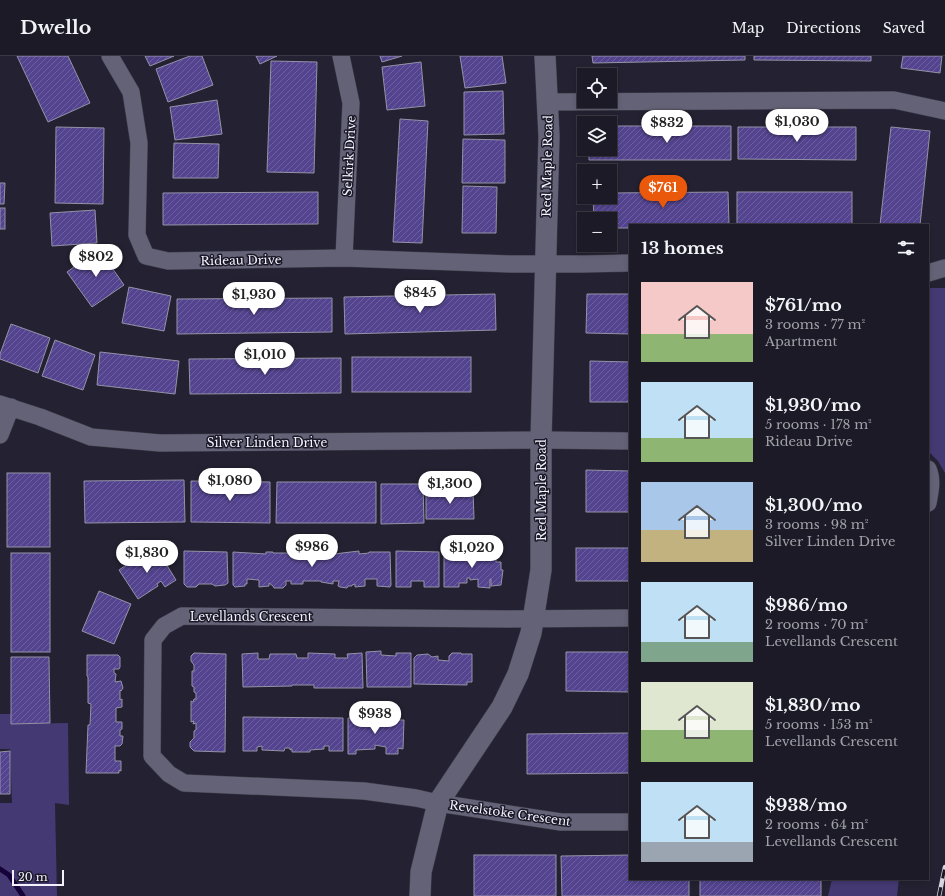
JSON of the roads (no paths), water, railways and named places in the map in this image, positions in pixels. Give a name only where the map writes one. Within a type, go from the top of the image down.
[{"type":"street","name":"Rideau Drive","points":[[110,56],[131,92],[140,143],[137,235],[146,256],[168,261],[344,258],[510,264],[629,263]]},
{"type":"street","name":"Selkirk Drive","points":[[342,56],[351,103],[344,258]]},
{"type":"street","name":"Red Maple Road","points":[[420,896],[421,872],[438,804],[502,707],[518,674],[531,633],[541,570],[541,440],[549,136],[545,56]]},
{"type":"street","points":[[548,102],[894,100],[945,111]]},
{"type":"street","points":[[929,273],[945,268]]},
{"type":"street","points":[[0,435],[5,406]]},
{"type":"street","name":"Silver Linden Drive","points":[[5,406],[91,436],[160,443],[541,440]]},
{"type":"street","points":[[541,440],[629,441]]},
{"type":"street","points":[[929,471],[931,475],[929,497]]},
{"type":"street","name":"Levellands Crescent","points":[[438,804],[416,798],[364,791],[184,783],[170,774],[152,756],[152,640],[164,626],[182,616],[629,618]]},
{"type":"street","name":"Revelstoke Crescent","points":[[438,804],[561,822],[629,822]]},
{"type":"waterway","points":[[0,869],[9,875],[23,896]]},
{"type":"railway","points":[[939,896],[945,867]]}]
